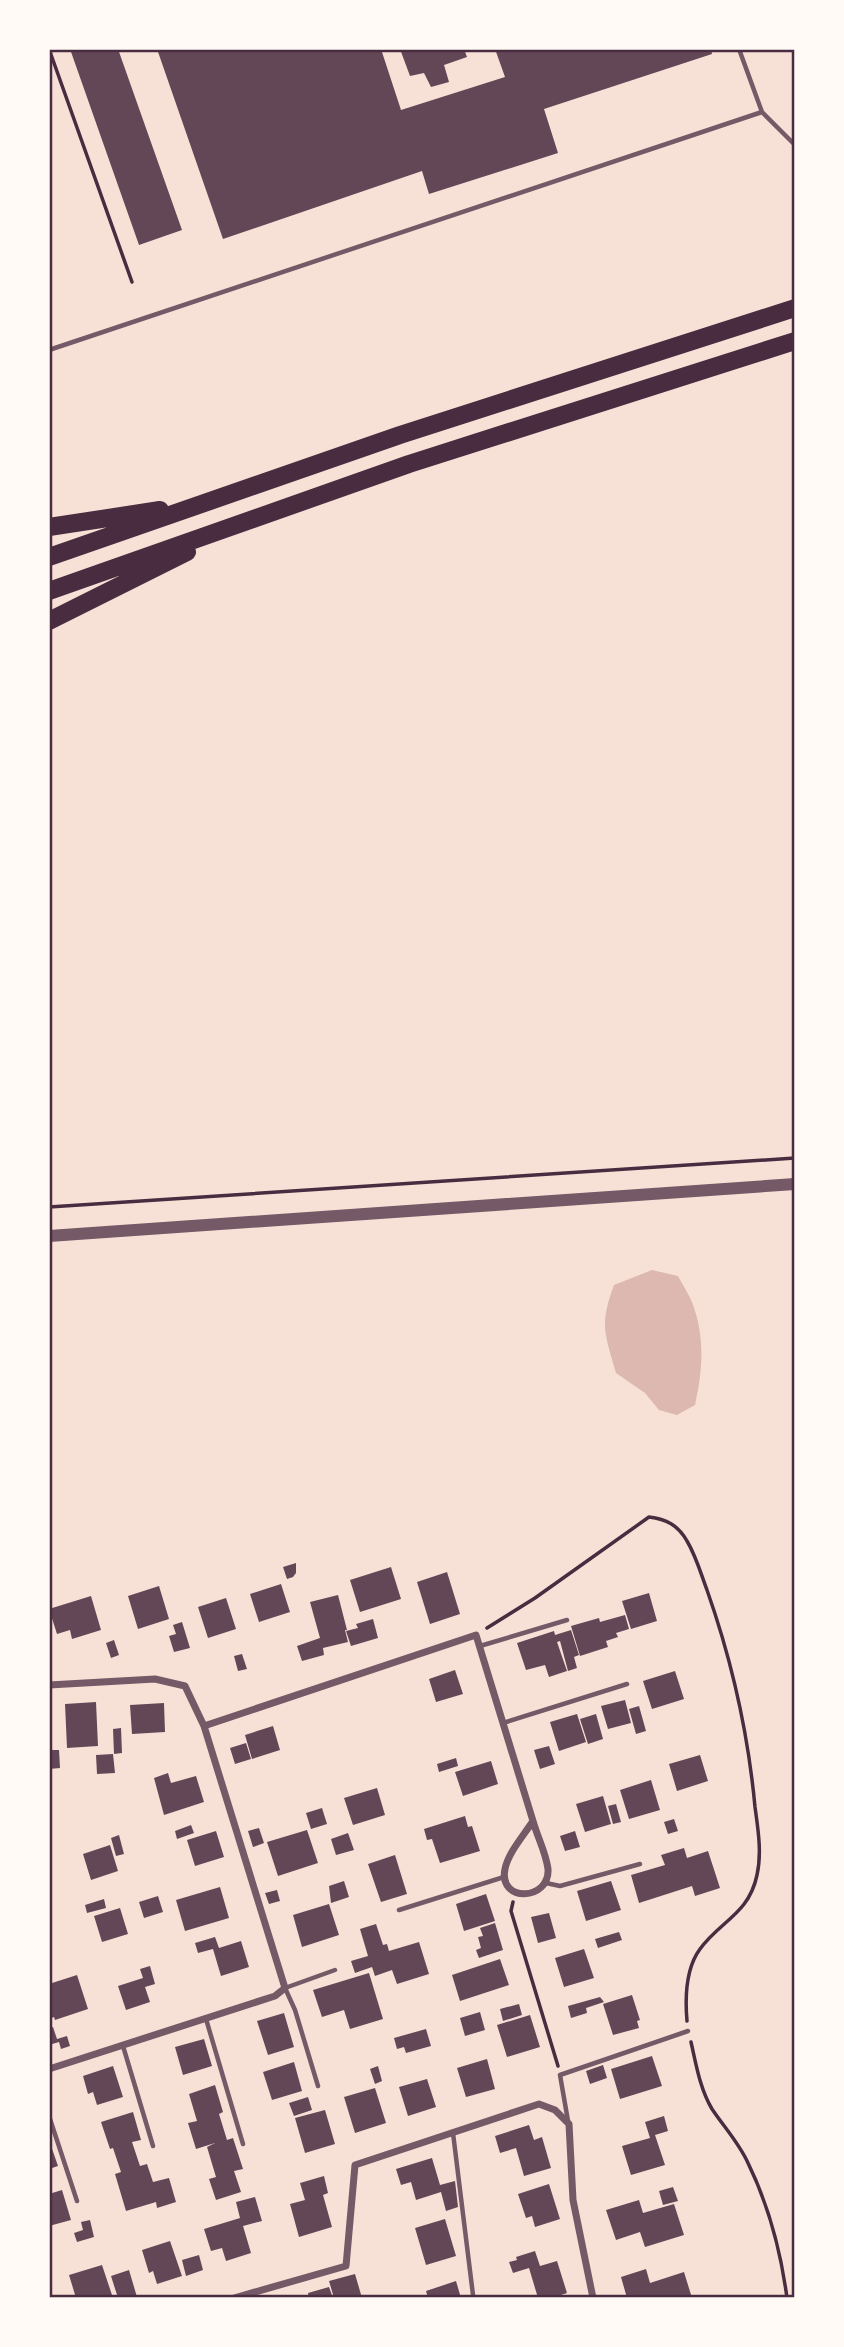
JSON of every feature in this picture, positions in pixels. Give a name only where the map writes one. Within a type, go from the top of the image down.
[{"type":"highway","points":[[49,557],[426,426],[795,308]]},
{"type":"highway","points":[[49,591],[275,510],[697,370],[795,341]]},
{"type":"highway","points":[[49,527],[191,506]]},
{"type":"highway","points":[[49,621],[275,510]]},
{"type":"street","points":[[49,1236],[795,1184]]},
{"type":"street","points":[[204,1726],[476,1635],[480,1646],[548,1870],[545,1882],[537,1892],[515,1894],[504,1877],[506,1865],[533,1821]]},
{"type":"street","points":[[49,1685],[155,1679],[185,1686],[204,1726],[285,1988],[275,1996],[49,2069]]},
{"type":"street","points":[[234,2298],[346,2266],[355,2165],[539,2104],[555,2109],[569,2124],[573,2200],[593,2298]]},
{"type":"lane","points":[[739,49],[762,112],[795,145]]},
{"type":"lane","points":[[49,350],[762,112]]},
{"type":"lane","points":[[480,1646],[567,1620]]},
{"type":"lane","points":[[503,1723],[627,1684]]},
{"type":"lane","points":[[545,1882],[560,1886],[640,1864]]},
{"type":"lane","points":[[399,1910],[504,1877]]},
{"type":"lane","points":[[318,2086],[295,2010],[285,1988],[335,1970]]},
{"type":"lane","points":[[206,2018],[243,2144]]},
{"type":"lane","points":[[569,2124],[560,2075],[688,2031]]},
{"type":"lane","points":[[123,2045],[153,2146]]},
{"type":"lane","points":[[49,2116],[77,2201]]},
{"type":"lane","points":[[453,2132],[473,2295]]},
{"type":"path","points":[[49,49],[132,282]]},
{"type":"path","points":[[49,1207],[795,1158]]},
{"type":"path","points":[[476,1635],[535,1598],[649,1517],[667,1520],[687,1540],[720,1628],[735,1679],[752,1774],[759,1853],[752,1892],[743,1908],[698,1951],[690,1972],[685,1999],[688,2031],[701,2083],[711,2107],[737,2143],[756,2181],[788,2298]]},
{"type":"path","points":[[515,1894],[511,1911],[560,2075]]},
{"type":"shaded area","points":[[652,1270],[678,1276],[694,1307],[698,1323],[701,1370],[695,1405],[677,1415],[659,1410],[645,1393],[616,1373],[605,1329],[606,1310],[614,1285]]},
{"type":"building","points":[[70,49],[118,49],[182,230],[139,245]]},
{"type":"building","points":[[157,49],[381,49],[401,110],[505,77],[495,49],[711,49],[712,54],[544,109],[558,153],[429,194],[422,171],[223,239]]},
{"type":"building","points":[[400,49],[464,49],[467,57],[444,65],[449,82],[431,87],[424,73],[410,76]]},
{"type":"building","points":[[296,1563],[296,1573],[287,1579],[283,1567]]},
{"type":"building","points":[[391,1567],[401,1599],[360,1612],[350,1580]]},
{"type":"building","points":[[447,1572],[460,1614],[430,1624],[417,1582]]},
{"type":"building","points":[[281,1584],[290,1612],[259,1622],[250,1594]]},
{"type":"building","points":[[159,1586],[169,1619],[138,1629],[128,1596]]},
{"type":"building","points":[[649,1593],[657,1621],[631,1629],[622,1601]]},
{"type":"building","points":[[338,1595],[348,1642],[323,1648],[324,1655],[302,1661],[297,1646],[320,1638],[310,1602]]},
{"type":"building","points":[[91,1596],[101,1630],[72,1639],[70,1630],[57,1634],[49,1609]]},
{"type":"building","points":[[226,1598],[236,1629],[208,1638],[198,1607]]},
{"type":"building","points":[[625,1615],[629,1629],[616,1633],[618,1637],[606,1641],[608,1647],[580,1656],[571,1626],[599,1618],[600,1622]]},
{"type":"building","points":[[373,1619],[378,1638],[351,1646],[346,1631],[358,1628],[356,1624]]},
{"type":"building","points":[[182,1622],[190,1648],[174,1652],[169,1636],[176,1634],[173,1625]]},
{"type":"building","points":[[571,1630],[579,1655],[574,1657],[577,1668],[568,1671],[560,1641],[557,1642],[567,1671],[549,1677],[545,1665],[526,1670],[517,1643],[554,1631],[555,1635]]},
{"type":"building","points":[[114,1640],[119,1655],[111,1658],[106,1643]]},
{"type":"building","points":[[242,1654],[247,1669],[238,1671],[234,1656]]},
{"type":"building","points":[[455,1670],[463,1694],[436,1702],[429,1679]]},
{"type":"building","points":[[675,1671],[684,1699],[652,1709],[643,1681]]},
{"type":"building","points":[[625,1700],[631,1723],[608,1729],[601,1706]]},
{"type":"building","points":[[96,1702],[98,1746],[67,1748],[65,1704]]},
{"type":"building","points":[[164,1703],[165,1732],[132,1734],[130,1705]]},
{"type":"building","points":[[639,1706],[646,1731],[636,1734],[629,1709]]},
{"type":"building","points":[[577,1714],[586,1742],[559,1751],[550,1722]]},
{"type":"building","points":[[596,1714],[603,1739],[588,1744],[580,1719]]},
{"type":"building","points":[[273,1726],[280,1750],[252,1759],[245,1735]]},
{"type":"building","points":[[121,1728],[122,1753],[114,1754],[113,1729]]},
{"type":"building","points":[[246,1743],[251,1759],[235,1764],[230,1748]]},
{"type":"building","points":[[549,1746],[555,1764],[540,1769],[534,1750]]},
{"type":"building","points":[[49,1750],[59,1750],[60,1768],[49,1769]]},
{"type":"building","points":[[113,1754],[115,1773],[97,1774],[96,1755]]},
{"type":"building","points":[[700,1755],[708,1781],[677,1791],[669,1764]]},
{"type":"building","points":[[456,1758],[458,1766],[439,1772],[437,1764]]},
{"type":"building","points":[[491,1761],[498,1784],[463,1796],[455,1772]]},
{"type":"building","points":[[168,1773],[171,1783],[196,1776],[204,1802],[164,1815],[154,1778]]},
{"type":"building","points":[[651,1780],[660,1810],[629,1819],[620,1790]]},
{"type":"building","points":[[377,1788],[385,1815],[353,1825],[344,1798]]},
{"type":"building","points":[[603,1796],[611,1824],[585,1832],[576,1804]]},
{"type":"building","points":[[616,1804],[621,1822],[613,1824],[608,1806]]},
{"type":"building","points":[[322,1808],[327,1824],[311,1829],[306,1813]]},
{"type":"building","points":[[465,1816],[468,1827],[472,1826],[480,1851],[440,1863],[432,1839],[427,1840],[424,1829]]},
{"type":"building","points":[[674,1819],[678,1831],[668,1834],[664,1822]]},
{"type":"building","points":[[191,1825],[194,1833],[177,1839],[175,1831]]},
{"type":"building","points":[[259,1828],[264,1843],[253,1847],[248,1831]]},
{"type":"building","points":[[307,1830],[318,1863],[278,1876],[267,1842]]},
{"type":"building","points":[[216,1831],[224,1857],[195,1866],[187,1840]]},
{"type":"building","points":[[575,1831],[580,1847],[565,1851],[560,1836]]},
{"type":"building","points":[[348,1833],[354,1850],[336,1855],[331,1839]]},
{"type":"building","points":[[119,1835],[124,1854],[116,1856],[111,1838]]},
{"type":"building","points":[[110,1845],[118,1871],[91,1880],[83,1854]]},
{"type":"building","points":[[684,1848],[687,1858],[708,1851],[720,1888],[695,1896],[692,1886],[639,1903],[631,1875],[665,1865],[661,1855]]},
{"type":"building","points":[[395,1855],[407,1894],[381,1902],[368,1864]]},
{"type":"building","points":[[344,1881],[349,1897],[331,1903],[329,1886]]},
{"type":"building","points":[[611,1881],[621,1910],[586,1921],[577,1891]]},
{"type":"building","points":[[220,1887],[229,1918],[185,1931],[176,1900]]},
{"type":"building","points":[[277,1890],[280,1901],[269,1904],[265,1893]]},
{"type":"building","points":[[486,1894],[495,1921],[464,1931],[456,1904]]},
{"type":"building","points":[[158,1896],[163,1912],[144,1918],[139,1902]]},
{"type":"building","points":[[104,1899],[106,1908],[87,1913],[85,1905]]},
{"type":"building","points":[[329,1904],[339,1935],[302,1947],[293,1915]]},
{"type":"building","points":[[120,1908],[128,1934],[102,1942],[94,1916]]},
{"type":"building","points":[[549,1913],[556,1938],[538,1943],[531,1917]]},
{"type":"building","points":[[495,1923],[503,1950],[479,1958],[476,1950],[481,1948],[478,1937],[483,1936],[480,1928]]},
{"type":"building","points":[[376,1924],[383,1945],[387,1944],[389,1951],[419,1942],[429,1974],[397,1984],[392,1970],[375,1976],[372,1967],[355,1973],[351,1961],[368,1956],[360,1929]]},
{"type":"building","points":[[619,1932],[622,1940],[598,1948],[595,1939]]},
{"type":"building","points":[[215,1937],[219,1948],[241,1941],[249,1967],[221,1976],[213,1949],[198,1953],[195,1943]]},
{"type":"building","points":[[584,1949],[594,1978],[564,1987],[555,1958]]},
{"type":"building","points":[[500,1959],[509,1985],[460,2001],[452,1975]]},
{"type":"building","points":[[150,1966],[155,1984],[145,1987],[150,2002],[126,2010],[118,1986],[143,1978],[140,1969]]},
{"type":"building","points":[[369,1973],[383,2019],[350,2029],[344,2010],[322,2017],[313,1990]]},
{"type":"building","points":[[77,1975],[88,2009],[55,2020],[54,2017],[49,2019],[49,1984]]},
{"type":"building","points":[[632,1995],[640,2020],[637,2021],[639,2028],[613,2035],[603,2004]]},
{"type":"building","points":[[600,1997],[604,2002],[586,2008],[587,2013],[571,2018],[568,2006]]},
{"type":"building","points":[[519,2004],[522,2015],[503,2021],[500,2009]]},
{"type":"building","points":[[480,2012],[485,2030],[465,2036],[460,2018]]},
{"type":"building","points":[[284,2013],[294,2047],[268,2055],[257,2021]]},
{"type":"building","points":[[530,2015],[540,2047],[507,2057],[497,2025]]},
{"type":"building","points":[[53,2027],[57,2039],[67,2036],[70,2046],[61,2049],[59,2042],[49,2045],[49,2028]]},
{"type":"building","points":[[426,2029],[431,2046],[406,2053],[404,2047],[397,2049],[394,2038]]},
{"type":"building","points":[[204,2039],[212,2066],[183,2075],[175,2047]]},
{"type":"building","points":[[652,2056],[662,2086],[620,2099],[611,2069]]},
{"type":"building","points":[[487,2059],[495,2089],[466,2097],[457,2068]]},
{"type":"building","points":[[294,2062],[302,2091],[272,2100],[263,2072]]},
{"type":"building","points":[[603,2065],[607,2078],[590,2084],[586,2071]]},
{"type":"building","points":[[113,2066],[123,2097],[97,2105],[93,2092],[88,2094],[83,2076]]},
{"type":"building","points":[[378,2066],[382,2081],[375,2084],[370,2069]]},
{"type":"building","points":[[427,2079],[436,2107],[408,2116],[399,2087]]},
{"type":"building","points":[[215,2085],[223,2112],[219,2114],[227,2140],[233,2138],[243,2169],[234,2171],[241,2192],[216,2200],[209,2179],[216,2177],[207,2147],[215,2143],[196,2149],[188,2123],[197,2121],[189,2094]]},
{"type":"building","points":[[375,2088],[386,2123],[355,2133],[344,2097]]},
{"type":"building","points":[[308,2097],[312,2110],[294,2116],[289,2103]]},
{"type":"building","points":[[325,2110],[335,2144],[305,2153],[295,2118]]},
{"type":"building","points":[[133,2112],[141,2140],[132,2142],[140,2166],[147,2164],[153,2182],[169,2178],[176,2202],[157,2208],[156,2202],[126,2211],[115,2174],[121,2172],[101,2122]]},
{"type":"building","points":[[664,2116],[668,2131],[655,2135],[665,2165],[631,2175],[622,2146],[650,2138],[645,2122]]},
{"type":"building","points":[[529,2125],[534,2140],[542,2137],[551,2168],[524,2176],[516,2148],[500,2153],[495,2136]]},
{"type":"building","points":[[49,2140],[58,2166],[49,2169]]},
{"type":"building","points":[[432,2158],[440,2185],[455,2181],[458,2207],[446,2211],[441,2192],[416,2200],[411,2182],[401,2185],[396,2169]]},
{"type":"building","points":[[324,2176],[328,2193],[323,2195],[332,2227],[299,2237],[290,2204],[305,2200],[300,2183]]},
{"type":"building","points":[[549,2184],[560,2219],[535,2227],[532,2216],[526,2218],[518,2194]]},
{"type":"building","points":[[673,2187],[678,2201],[663,2205],[659,2191]]},
{"type":"building","points":[[62,2190],[71,2220],[49,2226],[49,2194]]},
{"type":"building","points":[[255,2197],[262,2221],[243,2226],[251,2253],[226,2261],[222,2248],[211,2251],[204,2229],[240,2218],[236,2202]]},
{"type":"building","points":[[639,2200],[643,2213],[674,2204],[684,2235],[645,2247],[640,2232],[616,2240],[606,2210]]},
{"type":"building","points":[[445,2219],[456,2256],[426,2265],[415,2228]]},
{"type":"building","points":[[90,2220],[94,2237],[77,2242],[74,2233],[83,2230],[81,2222]]},
{"type":"building","points":[[170,2241],[182,2276],[157,2284],[153,2271],[149,2273],[142,2250]]},
{"type":"building","points":[[535,2251],[540,2266],[557,2261],[567,2293],[552,2298],[538,2298],[529,2268],[513,2273],[509,2262]]},
{"type":"building","points":[[199,2255],[203,2270],[186,2276],[182,2260]]},
{"type":"building","points":[[102,2265],[113,2298],[76,2298],[69,2275]]},
{"type":"building","points":[[646,2269],[650,2283],[684,2272],[692,2298],[651,2298],[650,2295],[627,2298],[621,2277]]},
{"type":"building","points":[[129,2270],[137,2297],[118,2298],[111,2276]]},
{"type":"building","points":[[355,2274],[362,2298],[334,2298],[329,2281]]},
{"type":"building","points":[[456,2281],[461,2298],[428,2298],[426,2291]]},
{"type":"building","points":[[329,2287],[333,2298],[309,2298],[308,2293]]}]
